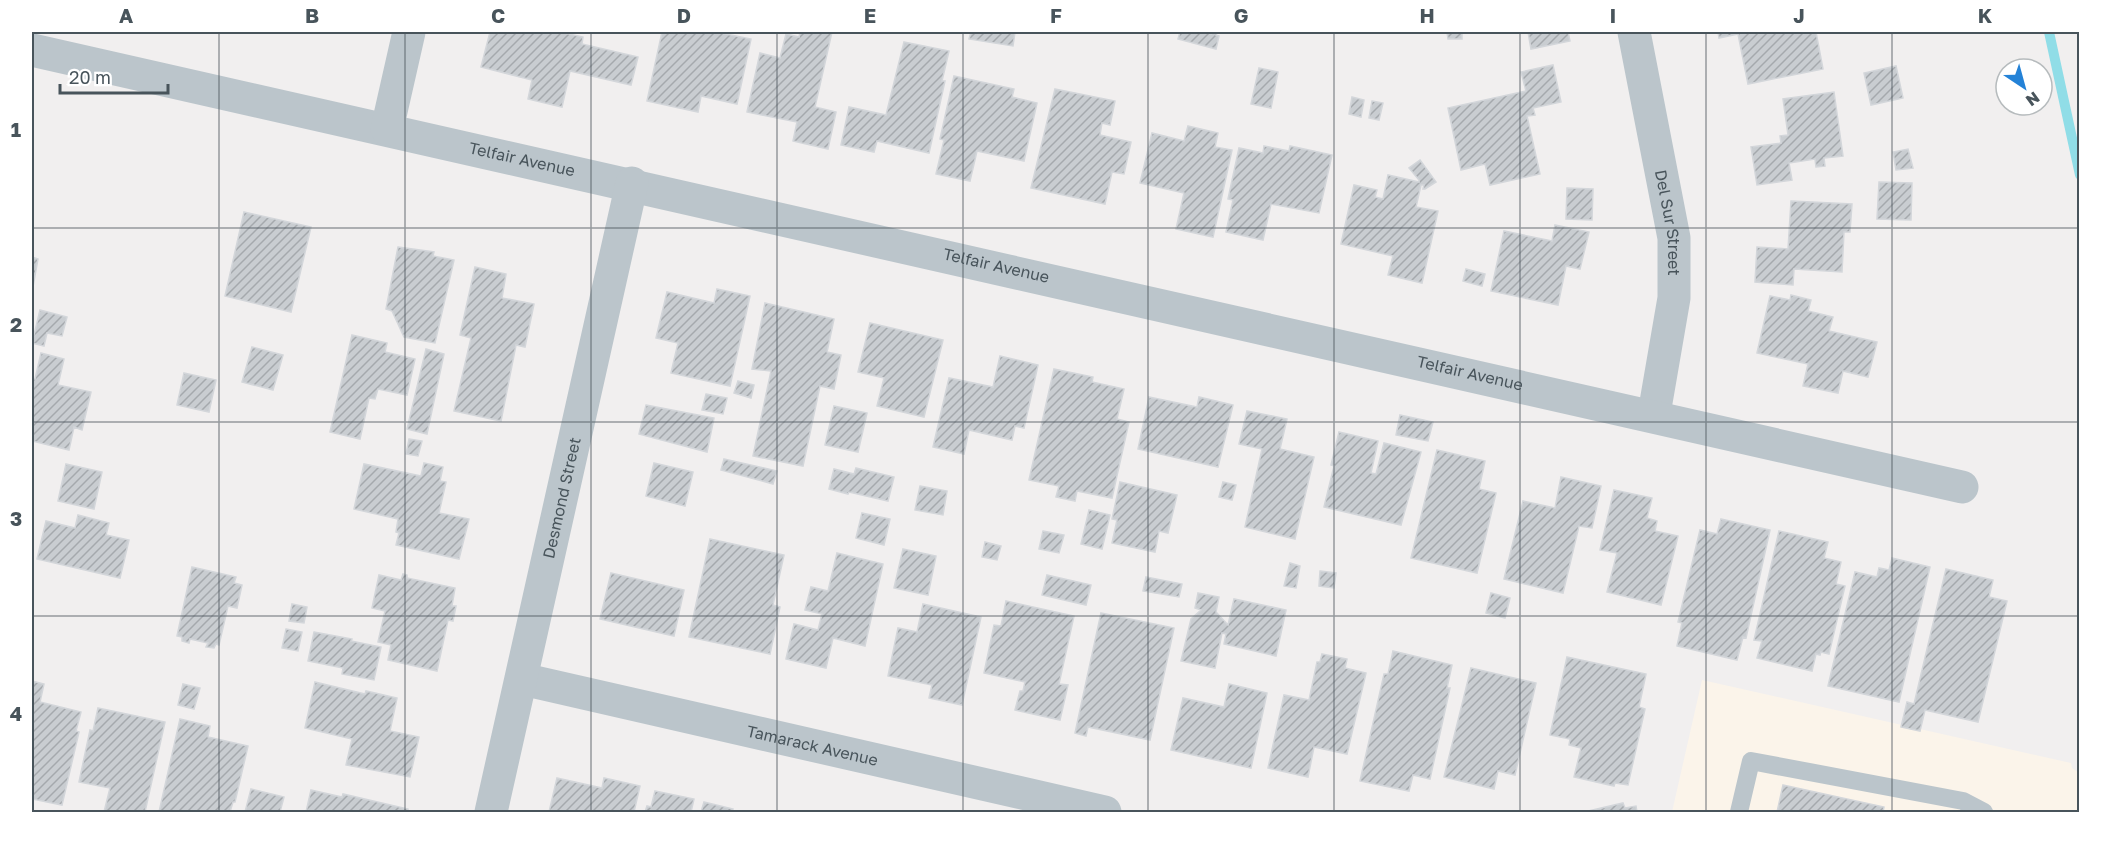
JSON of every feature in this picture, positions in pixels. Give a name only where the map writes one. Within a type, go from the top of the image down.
[{"type":"street","points":[[387,129],[409,32]]},
{"type":"street","name":"Del Sur Street","points":[[1634,32],[1674,238],[1674,298],[1654,414]]},
{"type":"street","name":"Telfair Avenue","points":[[32,50],[1654,414],[1962,487]]},
{"type":"street","name":"Desmond Street","points":[[491,813],[632,183]]},
{"type":"street","name":"Tamarack Avenue","points":[[522,679],[1105,813]]},
{"type":"lane","points":[[1739,813],[1751,761],[1963,801],[1984,813]]},
{"type":"shaded area","points":[[1702,680],[2071,763],[2072,768],[2079,773],[2079,812],[1672,812]]},
{"type":"building","points":[[490,32],[560,32],[583,37],[582,44],[638,57],[631,85],[570,71],[562,107],[528,99],[532,80],[481,67]]},
{"type":"building","points":[[662,32],[716,32],[751,39],[737,104],[701,96],[698,112],[647,101]]},
{"type":"building","points":[[800,32],[832,32],[815,107],[836,112],[828,149],[793,141],[797,122],[747,112],[760,53],[780,58],[786,34],[799,37]]},
{"type":"building","points":[[971,32],[1015,32],[1013,46],[969,39]]},
{"type":"building","points":[[1180,32],[1211,34],[1211,32],[1218,32],[1216,49],[1178,39]]},
{"type":"building","points":[[1447,32],[1462,32],[1462,39],[1448,39]]},
{"type":"building","points":[[1528,32],[1568,32],[1570,41],[1531,49]]},
{"type":"building","points":[[1718,32],[1816,32],[1823,69],[1748,84],[1738,34],[1719,38]]},
{"type":"building","points":[[904,42],[949,51],[942,81],[945,81],[929,153],[877,141],[874,152],[841,145],[849,107],[886,115]]},
{"type":"building","points":[[1553,65],[1561,102],[1533,108],[1535,115],[1527,116],[1540,174],[1490,185],[1485,164],[1461,170],[1448,108],[1526,91],[1521,72]]},
{"type":"building","points":[[1896,66],[1903,98],[1871,105],[1864,73]]},
{"type":"building","points":[[1259,68],[1278,72],[1271,108],[1251,104]]},
{"type":"building","points":[[954,76],[1014,89],[1012,97],[1037,103],[1024,161],[977,151],[970,181],[936,174],[944,140],[940,139]]},
{"type":"building","points":[[1055,89],[1115,101],[1110,125],[1102,123],[1100,135],[1131,142],[1124,174],[1112,172],[1105,204],[1031,188]]},
{"type":"building","points":[[1834,92],[1843,156],[1824,158],[1825,166],[1816,167],[1815,159],[1789,163],[1792,180],[1757,185],[1751,147],[1781,143],[1780,136],[1788,135],[1783,99]]},
{"type":"building","points":[[1352,97],[1364,100],[1361,117],[1349,114]]},
{"type":"building","points":[[1372,101],[1383,103],[1379,120],[1369,118]]},
{"type":"building","points":[[1188,126],[1218,133],[1215,147],[1232,150],[1213,237],[1176,229],[1184,193],[1140,183],[1152,133],[1184,141]]},
{"type":"building","points":[[1264,146],[1289,151],[1290,146],[1332,155],[1319,213],[1271,204],[1263,240],[1226,232],[1233,200],[1228,199],[1239,148],[1263,153]]},
{"type":"building","points":[[1908,149],[1913,168],[1896,170],[1893,152]]},
{"type":"building","points":[[1420,160],[1436,182],[1425,189],[1423,189],[1424,185],[1421,185],[1416,207],[1438,211],[1422,283],[1388,275],[1393,256],[1341,244],[1354,185],[1377,190],[1375,197],[1383,199],[1388,175],[1419,182],[1409,168]]},
{"type":"building","points":[[1879,182],[1912,183],[1911,220],[1877,219]]},
{"type":"building","points":[[1567,188],[1593,189],[1592,220],[1566,219]]},
{"type":"building","points":[[1791,201],[1852,204],[1850,232],[1844,232],[1842,272],[1794,269],[1793,285],[1755,282],[1757,247],[1788,249]]},
{"type":"building","points":[[244,212],[311,227],[291,312],[225,296]]},
{"type":"building","points":[[1555,225],[1589,232],[1580,269],[1566,266],[1558,305],[1491,291],[1504,231],[1552,241]]},
{"type":"building","points":[[398,247],[434,252],[433,256],[454,260],[435,343],[404,337],[392,311],[386,309]]},
{"type":"building","points":[[32,257],[38,259],[32,292]]},
{"type":"building","points":[[475,267],[506,274],[502,298],[534,304],[525,347],[516,345],[501,421],[454,411],[471,338],[460,335]]},
{"type":"building","points":[[1466,269],[1485,274],[1482,286],[1463,281]]},
{"type":"building","points":[[717,289],[750,296],[730,386],[671,373],[678,343],[656,338],[667,292],[714,303]]},
{"type":"building","points":[[1791,295],[1811,300],[1808,311],[1833,317],[1829,331],[1877,342],[1868,377],[1843,371],[1838,393],[1803,386],[1808,364],[1757,353],[1770,296],[1790,300]]},
{"type":"building","points":[[765,303],[834,319],[827,352],[841,355],[834,389],[820,386],[803,466],[753,456],[771,371],[752,369]]},
{"type":"building","points":[[40,310],[67,317],[62,336],[47,333],[44,346],[32,343]]},
{"type":"building","points":[[870,323],[943,340],[924,417],[877,406],[884,378],[858,372]]},
{"type":"building","points":[[352,335],[387,343],[385,352],[415,359],[407,395],[378,389],[375,399],[369,398],[360,439],[330,432]]},
{"type":"building","points":[[252,347],[283,355],[273,390],[242,382]]},
{"type":"building","points":[[426,349],[444,354],[427,434],[407,429]]},
{"type":"building","points":[[41,353],[64,359],[58,385],[91,392],[82,430],[74,427],[69,450],[32,441],[32,378],[35,379]]},
{"type":"building","points":[[1000,356],[1038,365],[1024,428],[1015,426],[1012,440],[969,430],[964,454],[933,447],[949,378],[993,387]]},
{"type":"building","points":[[1054,369],[1093,377],[1092,382],[1124,389],[1117,419],[1129,422],[1112,498],[1077,491],[1075,501],[1056,497],[1059,486],[1029,480]]},
{"type":"building","points":[[184,373],[216,380],[209,412],[177,405]]},
{"type":"building","points":[[738,381],[754,385],[751,398],[734,393]]},
{"type":"building","points":[[706,394],[727,398],[723,414],[702,410]]},
{"type":"building","points":[[1149,397],[1197,407],[1199,397],[1233,405],[1218,467],[1138,449]]},
{"type":"building","points":[[646,405],[714,418],[707,452],[639,434]]},
{"type":"building","points":[[834,406],[867,413],[858,452],[825,445]]},
{"type":"building","points":[[1247,411],[1287,419],[1280,449],[1314,457],[1295,539],[1245,527],[1262,449],[1239,444]]},
{"type":"building","points":[[1400,415],[1433,422],[1428,441],[1396,435]]},
{"type":"building","points":[[1339,432],[1378,441],[1371,473],[1376,474],[1384,443],[1421,452],[1401,525],[1324,507]]},
{"type":"building","points":[[409,439],[422,441],[418,456],[406,454]]},
{"type":"building","points":[[1437,450],[1485,461],[1479,489],[1496,493],[1477,573],[1411,558]]},
{"type":"building","points":[[724,459],[777,471],[773,484],[721,470]]},
{"type":"building","points":[[424,463],[443,467],[440,481],[446,482],[439,513],[469,519],[459,559],[396,545],[399,533],[396,532],[398,519],[354,509],[364,464],[421,476]]},
{"type":"building","points":[[654,463],[693,472],[685,506],[646,496]]},
{"type":"building","points":[[66,464],[102,472],[94,509],[58,501]]},
{"type":"building","points":[[856,468],[894,477],[888,501],[829,489],[834,469],[854,474]]},
{"type":"building","points":[[1561,477],[1601,486],[1592,528],[1579,526],[1563,593],[1504,579],[1523,501],[1555,508]]},
{"type":"building","points":[[1120,482],[1177,495],[1168,533],[1159,531],[1155,552],[1112,543],[1117,520],[1112,519]]},
{"type":"building","points":[[1223,482],[1236,485],[1232,500],[1219,497]]},
{"type":"building","points":[[920,486],[947,491],[943,515],[915,510]]},
{"type":"building","points":[[1614,490],[1652,498],[1647,518],[1657,521],[1655,531],[1678,536],[1661,605],[1607,592],[1617,553],[1600,550]]},
{"type":"building","points":[[1089,510],[1110,515],[1102,549],[1081,544]]},
{"type":"building","points":[[862,513],[890,519],[884,545],[856,538]]},
{"type":"building","points":[[78,515],[109,523],[106,535],[129,540],[120,578],[37,559],[46,521],[75,528]]},
{"type":"building","points":[[1721,519],[1770,530],[1746,638],[1743,637],[1737,660],[1677,646],[1682,623],[1678,622],[1700,530],[1717,534]]},
{"type":"building","points":[[1043,531],[1064,535],[1059,553],[1039,549]]},
{"type":"building","points":[[1779,531],[1828,542],[1824,558],[1841,562],[1836,584],[1845,586],[1829,654],[1821,652],[1820,655],[1816,654],[1812,671],[1757,658],[1762,641],[1754,640]]},
{"type":"building","points":[[710,539],[784,555],[773,605],[780,607],[770,654],[689,637]]},
{"type":"building","points":[[985,542],[1001,546],[997,560],[982,557]]},
{"type":"building","points":[[903,549],[936,556],[928,595],[894,588]]},
{"type":"building","points":[[837,553],[883,564],[865,646],[833,638],[826,668],[786,659],[794,624],[818,630],[822,614],[805,610],[811,587],[828,591]]},
{"type":"building","points":[[1892,558],[1930,567],[1899,702],[1828,686],[1855,572],[1877,577],[1879,568],[1889,570]]},
{"type":"building","points":[[1290,563],[1300,566],[1296,588],[1284,586]]},
{"type":"building","points":[[192,567],[236,577],[234,583],[242,585],[237,608],[228,606],[219,645],[216,644],[214,648],[206,647],[208,643],[190,639],[189,643],[182,641],[182,637],[177,636]]},
{"type":"building","points":[[1946,569],[1993,580],[1989,597],[2007,601],[1978,722],[1925,710],[1920,731],[1901,727],[1907,702],[1914,704]]},
{"type":"building","points":[[1320,571],[1336,573],[1334,588],[1319,586]]},
{"type":"building","points":[[611,573],[684,590],[674,636],[600,619]]},
{"type":"building","points":[[403,574],[407,575],[407,578],[455,588],[452,606],[456,606],[453,621],[448,620],[437,671],[388,660],[391,645],[378,642],[385,611],[372,608],[379,575],[401,580]]},
{"type":"building","points":[[1047,575],[1091,585],[1086,605],[1042,595]]},
{"type":"building","points":[[1146,577],[1182,584],[1179,597],[1143,591]]},
{"type":"building","points":[[1198,593],[1219,597],[1216,612],[1228,625],[1234,599],[1286,610],[1276,656],[1224,644],[1226,634],[1222,633],[1215,668],[1181,661],[1191,619],[1201,610],[1195,608]]},
{"type":"building","points":[[1491,593],[1510,598],[1505,618],[1486,613]]},
{"type":"building","points":[[1006,601],[1074,616],[1059,684],[1068,685],[1060,720],[1015,710],[1025,682],[984,673],[994,625],[1001,626]]},
{"type":"building","points":[[292,604],[307,607],[304,623],[289,621]]},
{"type":"building","points":[[923,604],[981,617],[962,705],[929,698],[932,685],[888,676],[898,628],[917,632]]},
{"type":"building","points":[[1101,613],[1174,628],[1150,740],[1088,727],[1086,736],[1075,733]]},
{"type":"building","points":[[286,629],[302,632],[298,651],[282,648]]},
{"type":"building","points":[[314,632],[381,647],[374,680],[342,674],[343,668],[308,661]]},
{"type":"building","points":[[1393,651],[1452,665],[1447,688],[1450,688],[1430,779],[1413,775],[1409,791],[1360,781],[1384,674],[1388,674]]},
{"type":"building","points":[[1322,654],[1347,659],[1345,668],[1366,673],[1347,754],[1314,747],[1308,777],[1268,768],[1284,695],[1309,700],[1317,662],[1320,662]]},
{"type":"building","points":[[1567,657],[1646,674],[1639,707],[1645,709],[1628,785],[1615,783],[1614,786],[1574,777],[1581,748],[1569,745],[1570,739],[1550,735]]},
{"type":"building","points":[[1471,668],[1536,683],[1515,775],[1498,771],[1494,789],[1444,777]]},
{"type":"building","points":[[32,681],[44,684],[40,702],[81,712],[76,731],[79,732],[62,805],[32,799]]},
{"type":"building","points":[[315,682],[365,694],[366,691],[397,698],[390,731],[419,737],[410,777],[346,765],[352,739],[305,728]]},
{"type":"building","points":[[183,684],[200,688],[194,709],[178,705]]},
{"type":"building","points":[[1229,684],[1267,693],[1251,768],[1171,750],[1183,698],[1224,707]]},
{"type":"building","points":[[98,708],[165,722],[145,812],[104,812],[110,788],[79,782],[90,730],[93,731]]},
{"type":"building","points":[[180,719],[210,726],[208,737],[248,746],[235,802],[230,812],[159,812]]},
{"type":"building","points":[[557,778],[602,788],[604,778],[640,786],[634,812],[549,812]]},
{"type":"building","points":[[1783,785],[1884,807],[1883,812],[1777,812]]},
{"type":"building","points":[[251,789],[284,797],[280,812],[245,812]]},
{"type":"building","points":[[311,790],[342,797],[343,794],[408,809],[408,812],[306,812]]},
{"type":"building","points":[[655,791],[694,799],[691,812],[645,812],[647,806],[651,807]]},
{"type":"building","points":[[704,802],[733,809],[732,812],[701,812]]},
{"type":"building","points":[[1623,803],[1625,808],[1636,806],[1637,812],[1584,812]]},
{"type":"waterway","points":[[2049,32],[2080,175]]}]
